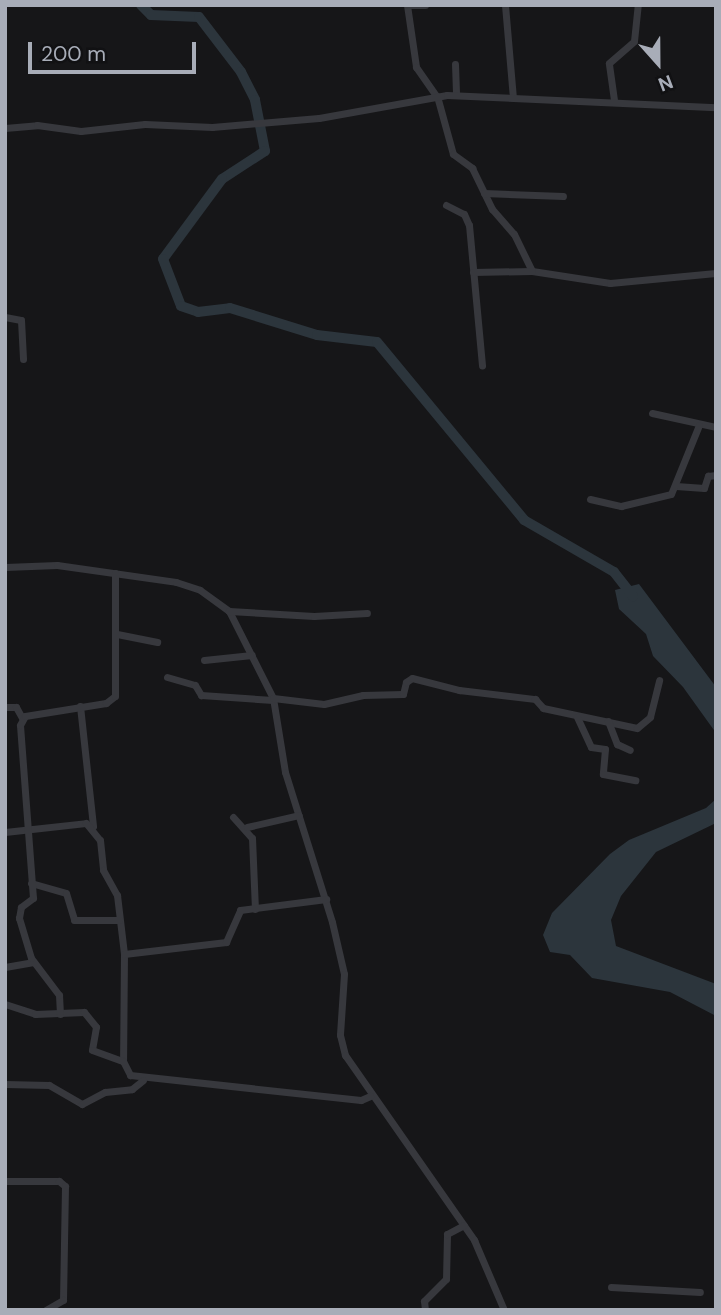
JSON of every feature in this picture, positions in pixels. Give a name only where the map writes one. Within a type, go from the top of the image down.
[{"type":"street","points":[[425,5],[407,5],[416,67],[436,96],[453,154],[469,163],[484,193],[514,234],[532,271]]},
{"type":"street","points":[[505,5],[513,98]]},
{"type":"street","points":[[614,100],[609,63],[634,41],[638,5]]},
{"type":"street","points":[[455,64],[456,95]]},
{"type":"street","points":[[5,128],[37,125],[81,131],[145,124],[230,124],[319,118],[436,96],[456,95],[614,100],[716,107]]},
{"type":"street","points":[[484,193],[563,196]]},
{"type":"street","points":[[446,205],[461,211],[468,222],[482,365]]},
{"type":"street","points":[[474,272],[532,271],[610,283],[716,273]]},
{"type":"street","points":[[5,317],[22,320],[23,359]]},
{"type":"street","points":[[652,413],[716,427]]},
{"type":"street","points":[[590,499],[621,506],[668,495],[676,486],[699,425]]},
{"type":"street","points":[[676,486],[704,488],[708,476],[716,475]]},
{"type":"street","points":[[5,567],[47,565],[188,585],[229,611],[367,613]]},
{"type":"street","points":[[22,718],[106,703],[115,696],[115,576]]},
{"type":"street","points":[[229,611],[271,700],[297,816],[344,974],[341,1045],[368,1097],[486,1261],[504,1310]]},
{"type":"street","points":[[117,634],[157,642]]},
{"type":"street","points":[[204,660],[249,656]]},
{"type":"street","points":[[167,677],[195,685],[201,695],[324,705],[363,695],[403,694],[406,682],[412,678],[459,690],[535,699],[543,708],[637,728],[650,717],[659,680]]},
{"type":"street","points":[[80,706],[93,826],[102,848],[103,870],[117,891],[124,954],[123,1061],[130,1075],[143,1080],[368,1097]]},
{"type":"street","points":[[5,707],[16,707],[22,718],[24,831],[32,901],[21,907],[19,914],[34,962],[57,990],[60,1014]]},
{"type":"street","points":[[577,717],[590,747],[605,750],[603,774],[635,780]]},
{"type":"street","points":[[608,721],[617,744],[630,750]]},
{"type":"street","points":[[247,827],[297,816]]},
{"type":"street","points":[[233,817],[247,827],[253,842],[255,909]]},
{"type":"street","points":[[5,832],[58,824],[93,826]]},
{"type":"street","points":[[31,883],[66,893],[74,920],[119,920]]},
{"type":"street","points":[[124,954],[226,943],[236,914],[324,900]]},
{"type":"street","points":[[5,967],[34,962]]},
{"type":"street","points":[[5,1004],[35,1014],[86,1014],[96,1027],[92,1049],[123,1061]]},
{"type":"street","points":[[5,1084],[49,1084],[82,1104],[105,1091],[132,1089],[143,1080]]},
{"type":"street","points":[[5,1181],[60,1181],[65,1186],[63,1300],[46,1310]]},
{"type":"street","points":[[425,1310],[424,1301],[446,1279],[447,1234],[462,1226]]},
{"type":"street","points":[[611,1287],[700,1292]]},
{"type":"shaded area","points":[[639,584],[716,687],[716,733],[683,687],[653,656],[646,634],[619,609],[615,590]]},
{"type":"shaded area","points":[[716,799],[716,823],[656,852],[621,896],[611,920],[616,946],[716,984],[716,1016],[670,992],[592,978],[570,955],[550,952],[543,935],[552,913],[610,854],[629,840],[706,808]]},
{"type":"waterway","points":[[141,5],[151,15],[199,17],[241,72],[255,100],[265,151],[222,179],[163,259],[181,306],[198,312],[230,308],[317,335],[377,342],[524,520],[614,572],[633,596]]}]
